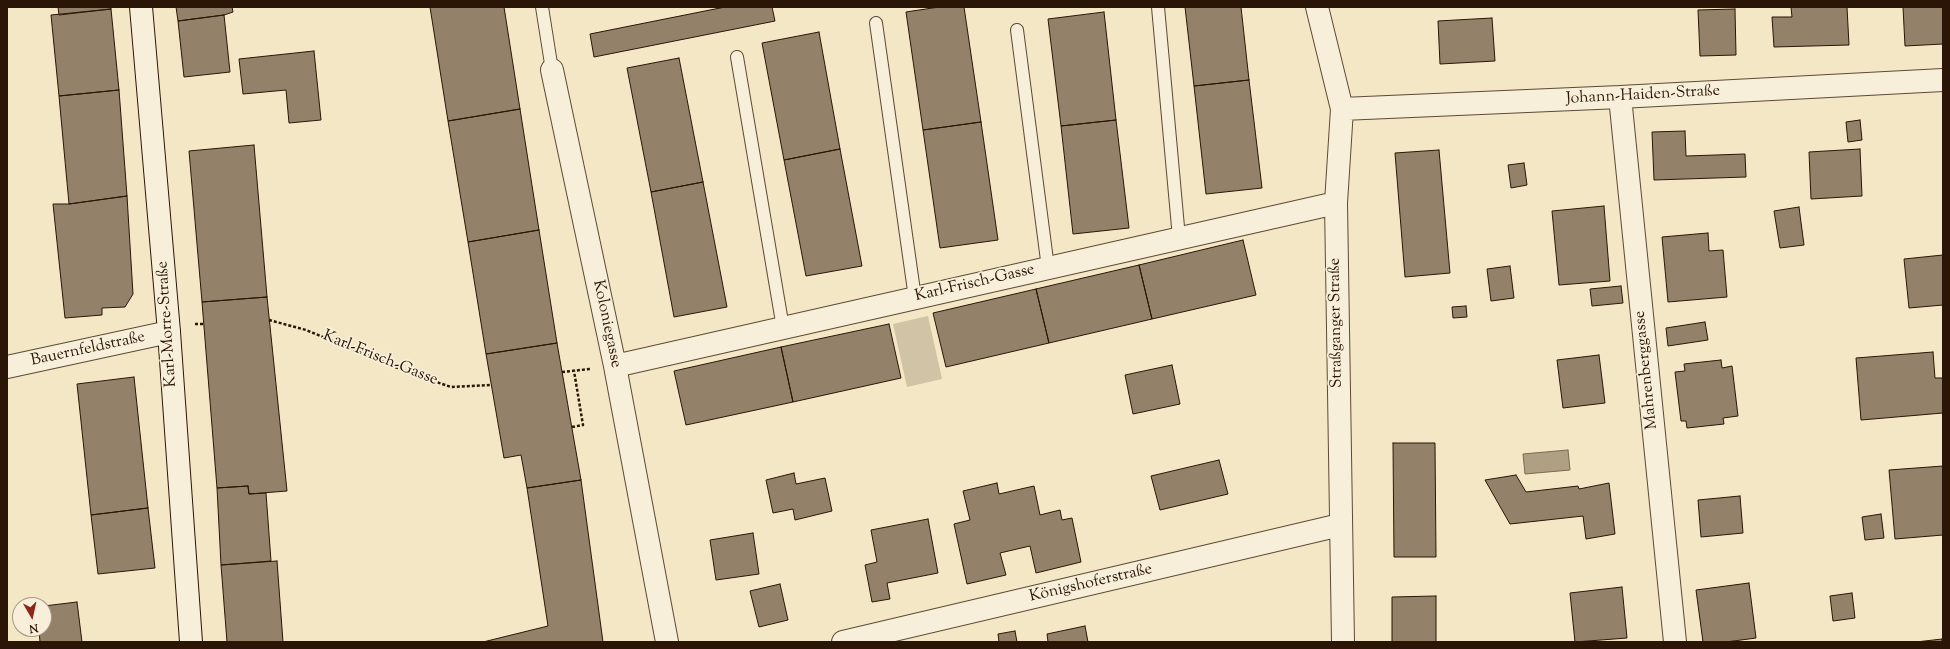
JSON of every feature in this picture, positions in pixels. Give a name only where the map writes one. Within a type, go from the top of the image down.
[{"type":"street","name":"Karl-Morre-Straße","points":[[141,7],[169,332],[191,642]]},
{"type":"street","name":"Straßganger Straße","points":[[1318,7],[1342,109],[1336,203],[1343,642]]},
{"type":"street","name":"Koloniegasse","points":[[552,70],[615,366],[668,642]]},
{"type":"street","name":"Johann-Haiden-Straße","points":[[1342,109],[1620,97],[1943,80]]},
{"type":"street","name":"Mahrenberggasse","points":[[1620,97],[1675,642]]},
{"type":"street","name":"Karl-Frisch-Gasse","points":[[615,366],[1336,203]]},
{"type":"street","name":"Bauernfeldstraße","points":[[7,367],[169,332]]},
{"type":"street","name":"Königshoferstraße","points":[[843,642],[1340,525]]},
{"type":"lane","name":"Koloniegasse","points":[[542,7],[552,70]]},
{"type":"lane","points":[[1158,7],[1179,238]]},
{"type":"lane","points":[[876,23],[915,298]]},
{"type":"lane","points":[[1017,30],[1048,268]]},
{"type":"lane","points":[[737,57],[783,328]]},
{"type":"path","name":"Karl-Frisch-Gasse","points":[[269,320],[306,330],[405,371],[451,386],[492,385]]},
{"type":"path","points":[[572,427],[583,425],[574,371]]},
{"type":"shaded area","points":[[928,316],[942,379],[907,387],[893,324]]},
{"type":"shaded area","points":[[1568,450],[1570,470],[1525,474],[1523,454]]},
{"type":"building","points":[[58,7],[110,7],[111,9],[59,15]]},
{"type":"building","points":[[176,7],[232,7],[233,12],[224,15],[178,21]]},
{"type":"building","points":[[430,7],[504,7],[520,109],[448,121]]},
{"type":"building","points":[[725,7],[772,7],[775,21],[594,57],[590,34]]},
{"type":"building","points":[[939,7],[964,7],[981,122],[923,130],[906,12]]},
{"type":"building","points":[[1185,7],[1241,7],[1249,80],[1194,86]]},
{"type":"building","points":[[1791,7],[1847,7],[1849,45],[1774,47],[1772,17],[1792,17]]},
{"type":"building","points":[[1903,7],[1943,7],[1943,44],[1905,46]]},
{"type":"building","points":[[111,9],[119,90],[59,96],[51,15]]},
{"type":"building","points":[[1735,9],[1736,55],[1700,56],[1698,10]]},
{"type":"building","points":[[1104,12],[1116,120],[1061,126],[1048,19]]},
{"type":"building","points":[[224,15],[230,72],[184,77],[178,21]]},
{"type":"building","points":[[1492,18],[1495,61],[1440,64],[1438,21]]},
{"type":"building","points":[[819,32],[840,149],[784,160],[762,43]]},
{"type":"building","points":[[314,51],[321,120],[289,123],[286,90],[243,94],[239,59]]},
{"type":"building","points":[[679,58],[703,182],[651,192],[627,68]]},
{"type":"building","points":[[1249,80],[1262,188],[1206,194],[1194,86]]},
{"type":"building","points":[[119,90],[127,196],[69,204],[59,96]]},
{"type":"building","points":[[520,109],[539,230],[468,242],[448,121]]},
{"type":"building","points":[[1116,120],[1129,228],[1073,234],[1061,126]]},
{"type":"building","points":[[1860,120],[1862,140],[1848,142],[1846,122]]},
{"type":"building","points":[[981,122],[998,240],[940,248],[923,130]]},
{"type":"building","points":[[1685,131],[1686,156],[1745,154],[1746,177],[1654,180],[1652,132]]},
{"type":"building","points":[[254,145],[267,297],[202,302],[189,151]]},
{"type":"building","points":[[840,149],[862,266],[806,276],[784,160]]},
{"type":"building","points":[[1860,149],[1862,196],[1811,199],[1809,152]]},
{"type":"building","points":[[1439,150],[1450,273],[1405,277],[1395,153]]},
{"type":"building","points":[[1524,163],[1527,185],[1511,188],[1508,165]]},
{"type":"building","points":[[703,182],[727,307],[674,317],[651,192]]},
{"type":"building","points":[[127,196],[133,294],[125,307],[102,308],[102,315],[65,318],[53,204],[69,204]]},
{"type":"building","points":[[1604,206],[1610,281],[1559,285],[1552,211]]},
{"type":"building","points":[[1799,207],[1804,245],[1780,248],[1774,211]]},
{"type":"building","points":[[539,230],[557,343],[486,354],[468,242]]},
{"type":"building","points":[[1708,233],[1709,251],[1723,250],[1727,297],[1668,302],[1662,237]]},
{"type":"building","points":[[1243,240],[1256,295],[1152,319],[1139,265]]},
{"type":"building","points":[[1943,255],[1943,305],[1909,308],[1904,259]]},
{"type":"building","points":[[1139,265],[1152,319],[1049,343],[1036,289]]},
{"type":"building","points":[[1510,266],[1514,298],[1491,301],[1487,269]]},
{"type":"building","points":[[1621,286],[1623,303],[1592,306],[1590,289]]},
{"type":"building","points":[[1036,289],[1049,343],[946,367],[933,313]]},
{"type":"building","points":[[267,297],[287,491],[249,494],[248,486],[217,488],[202,302]]},
{"type":"building","points":[[1466,306],[1467,317],[1453,318],[1452,307]]},
{"type":"building","points":[[1705,322],[1708,340],[1668,346],[1666,328]]},
{"type":"building","points":[[889,324],[901,378],[793,402],[781,347]]},
{"type":"building","points":[[557,343],[581,480],[527,488],[521,455],[504,458],[486,354]]},
{"type":"building","points":[[781,347],[793,402],[686,425],[674,371]]},
{"type":"building","points":[[1933,352],[1935,378],[1943,378],[1943,413],[1861,420],[1856,358]]},
{"type":"building","points":[[1599,355],[1605,403],[1563,408],[1557,360]]},
{"type":"building","points":[[1721,360],[1722,368],[1732,366],[1738,416],[1723,418],[1724,424],[1687,428],[1686,421],[1681,421],[1675,372],[1685,371],[1684,364]]},
{"type":"building","points":[[1172,365],[1180,404],[1133,414],[1125,375]]},
{"type":"building","points":[[134,377],[148,508],[91,515],[77,384]]},
{"type":"building","points":[[1393,443],[1435,443],[1436,557],[1394,557]]},
{"type":"building","points":[[1219,460],[1228,494],[1160,510],[1151,476]]},
{"type":"building","points":[[1943,466],[1943,535],[1895,539],[1889,470]]},
{"type":"building","points":[[794,473],[796,484],[825,478],[832,511],[795,520],[793,509],[773,513],[766,480]]},
{"type":"building","points":[[1516,475],[1526,492],[1578,486],[1579,489],[1609,483],[1615,534],[1586,539],[1583,516],[1510,524],[1485,480]]},
{"type":"building","points":[[581,480],[603,642],[483,642],[548,626],[527,488]]},
{"type":"building","points":[[997,483],[999,494],[1034,486],[1040,515],[1060,510],[1062,520],[1072,518],[1081,562],[1036,573],[1030,546],[1000,553],[1006,575],[967,584],[954,524],[970,520],[963,491]]},
{"type":"building","points":[[248,486],[249,494],[266,493],[271,561],[221,565],[217,488]]},
{"type":"building","points":[[1740,496],[1743,533],[1701,537],[1698,500]]},
{"type":"building","points":[[148,508],[155,568],[98,574],[91,515]]},
{"type":"building","points":[[1881,514],[1884,538],[1865,540],[1862,517]]},
{"type":"building","points":[[928,519],[938,573],[887,583],[890,599],[872,602],[865,565],[877,562],[871,530]]},
{"type":"building","points":[[753,533],[759,574],[716,580],[710,540]]},
{"type":"building","points":[[277,561],[283,642],[227,642],[221,565]]},
{"type":"building","points":[[1749,583],[1756,638],[1726,642],[1703,642],[1696,590]]},
{"type":"building","points":[[780,584],[788,620],[759,627],[750,591]]},
{"type":"building","points":[[1622,587],[1627,638],[1575,642],[1570,593]]},
{"type":"building","points":[[1852,593],[1855,618],[1833,621],[1830,596]]},
{"type":"building","points":[[1436,596],[1436,642],[1392,642],[1392,597]]},
{"type":"building","points":[[77,602],[82,642],[40,642],[40,637],[52,637],[52,605]]},
{"type":"building","points":[[1085,626],[1088,642],[1048,642],[1047,634]]},
{"type":"building","points":[[1015,631],[1017,642],[999,642],[998,634]]},
{"type":"building","points":[[1942,639],[1942,642],[1916,642]]}]
